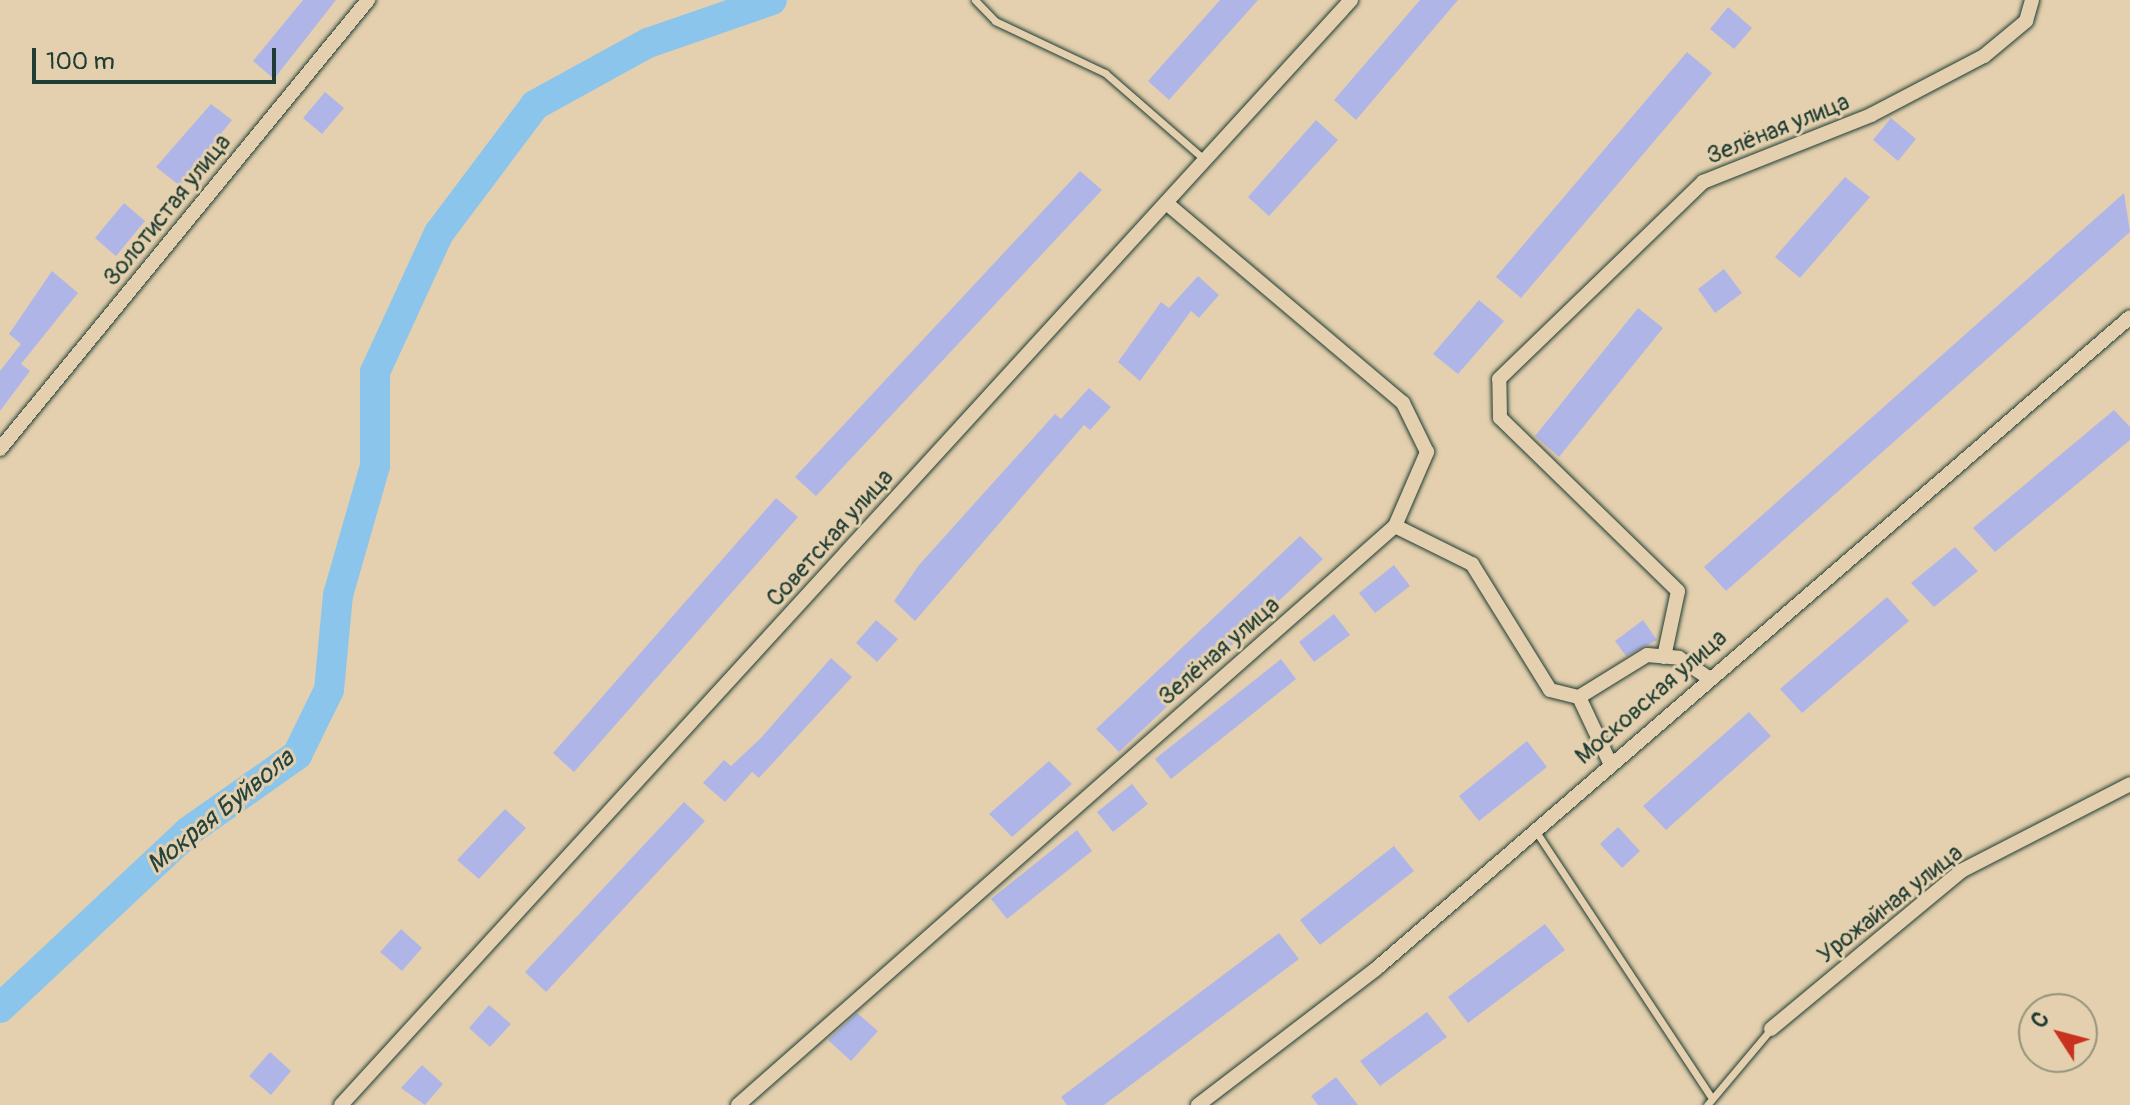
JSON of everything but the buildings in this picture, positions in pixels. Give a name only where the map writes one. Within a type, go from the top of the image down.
[{"type":"street","name":"Золотистая улица","points":[[0,449],[368,0]]},
{"type":"street","name":"Советская улица","points":[[341,1105],[1351,0]]},
{"type":"street","name":"Зелёная улица","points":[[1664,657],[1678,591],[1500,418],[1499,379],[1703,182],[1871,115],[1984,56],[2026,21],[2032,0]]},
{"type":"street","name":"Зелёная улица","points":[[738,1105],[1395,526],[1427,452],[1403,403],[1166,203]]},
{"type":"street","name":"Московская улица","points":[[1198,1105],[1377,968],[1707,677],[2130,317]]},
{"type":"street","points":[[1395,526],[1472,564],[1550,690],[1579,697],[1647,655],[1664,657],[1707,677]]},
{"type":"street","points":[[1579,697],[1610,763]]},
{"type":"street","name":"Урожайная улица","points":[[1771,1029],[1961,871],[2130,784]]},
{"type":"lane","points":[[975,0],[995,21],[1105,73],[1205,160]]},
{"type":"lane","points":[[1534,829],[1710,1095]]},
{"type":"lane","points":[[1707,1105],[1710,1095],[1771,1029]]},
{"type":"waterway","name":"Мокрая Буйвола","points":[[0,1008],[189,831],[297,755],[329,690],[338,595],[375,466],[375,372],[439,233],[535,105],[648,43],[772,0]]}]
